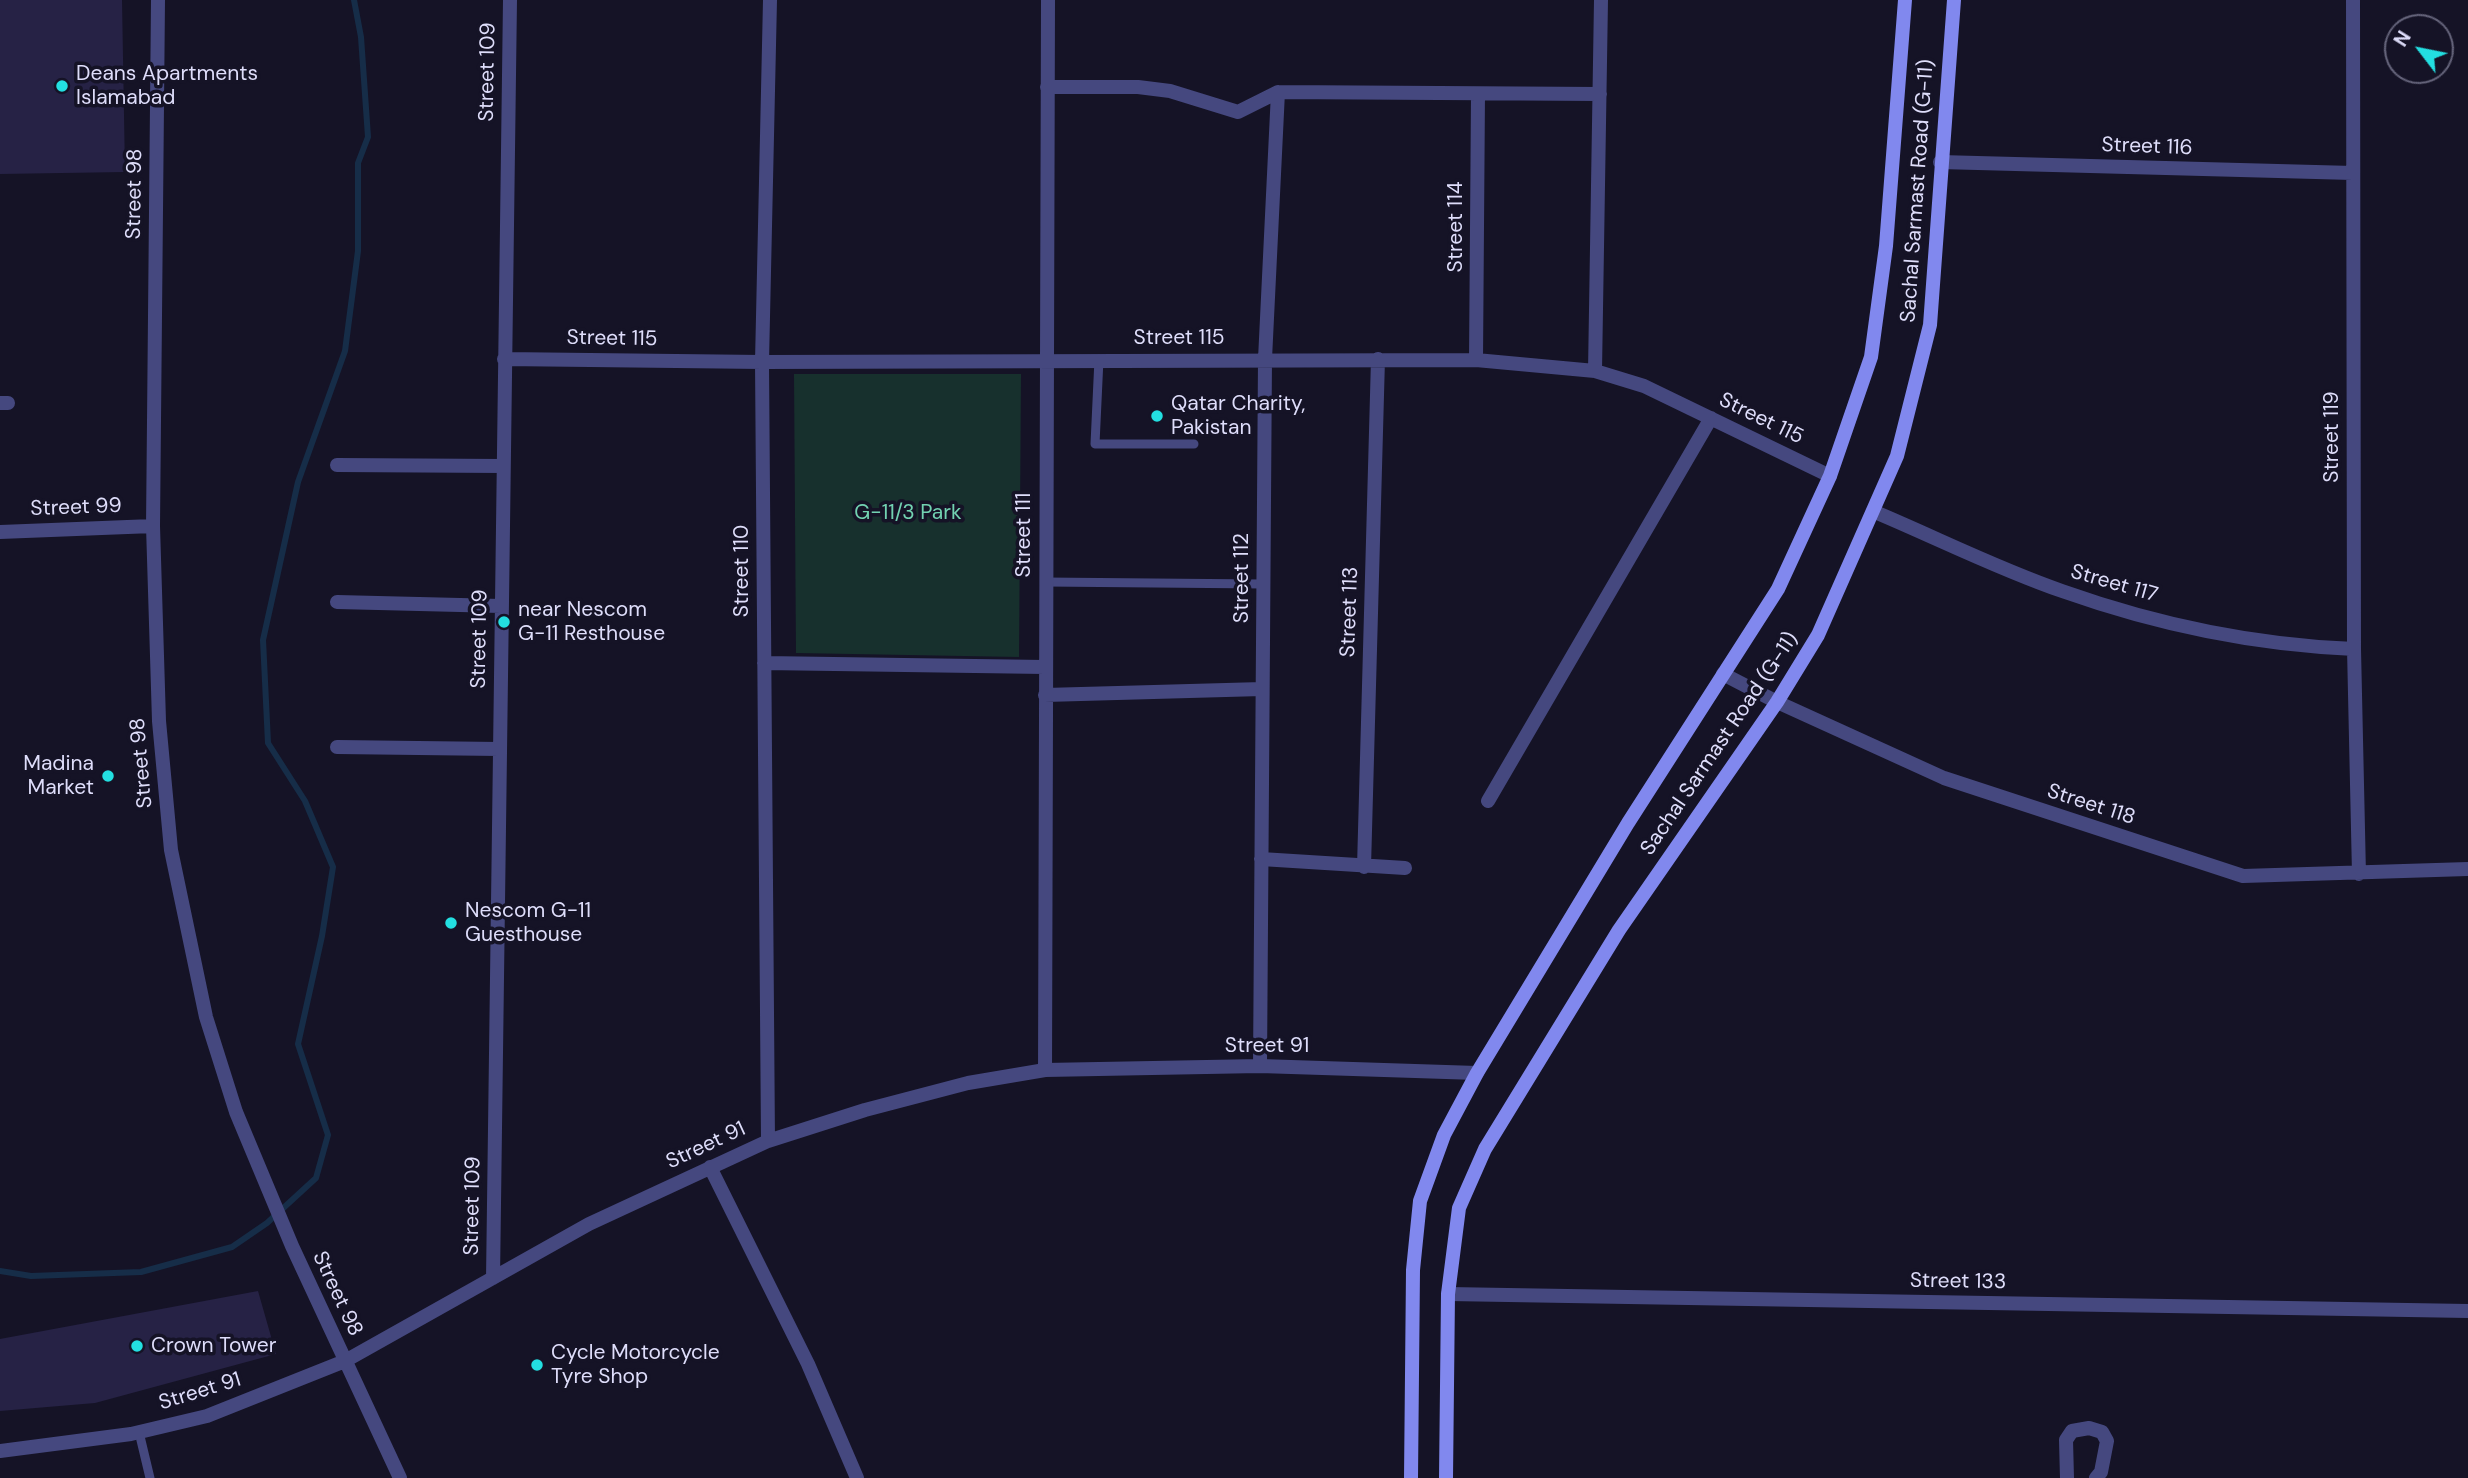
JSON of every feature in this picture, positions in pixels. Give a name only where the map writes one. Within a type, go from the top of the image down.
[{"type":"main road","name":"Sachal Sarmast Road (G-11)","points":[[1411,1478],[1413,1270],[1420,1200],[1444,1135],[1477,1073],[1628,823],[1778,589],[1830,476],[1871,357],[1886,246],[1905,0]]},
{"type":"main road","name":"Sachal Sarmast Road (G-11)","points":[[1446,1478],[1448,1294],[1459,1208],[1485,1149],[1619,930],[1777,702],[1818,635],[1875,512],[1897,456],[1930,326],[1954,0]]},
{"type":"street","name":"Street 98","points":[[158,0],[153,526],[159,721],[171,850],[206,1017],[236,1112],[282,1223],[400,1478]]},
{"type":"street","name":"Street 109","points":[[494,1278],[510,0]]},
{"type":"street","name":"Street 110","points":[[768,1141],[762,362],[770,0]]},
{"type":"street","name":"Street 111","points":[[1045,1070],[1048,0]]},
{"type":"street","points":[[1595,371],[1601,0]]},
{"type":"street","name":"Street 119","points":[[2353,0],[2354,649],[2359,874]]},
{"type":"street","points":[[1047,87],[1138,87],[1170,91],[1238,112],[1278,92],[1600,94]]},
{"type":"street","name":"Street 112","points":[[1260,1066],[1265,359],[1278,92]]},
{"type":"street","name":"Street 114","points":[[1476,360],[1478,94]]},
{"type":"street","name":"Street 116","points":[[1940,162],[2353,173]]},
{"type":"street","name":"Street 115","points":[[504,359],[762,362],[1045,359],[1476,360],[1595,371],[1644,386],[1830,476]]},
{"type":"street","name":"Street 113","points":[[1364,867],[1378,359]]},
{"type":"street","points":[[1488,802],[1712,418]]},
{"type":"street","points":[[337,465],[503,466]]},
{"type":"street","name":"Street 117","points":[[1875,512],[2060,591],[2125,611],[2294,647],[2354,649]]},
{"type":"street","name":"Street 99","points":[[0,532],[153,526]]},
{"type":"street","points":[[337,602],[501,606]]},
{"type":"street","points":[[764,663],[1045,667]]},
{"type":"street","name":"Street 118","points":[[1723,674],[1777,702],[1944,778],[2243,876],[2468,869]]},
{"type":"street","points":[[1045,695],[1262,689]]},
{"type":"street","points":[[337,747],[499,749]]},
{"type":"street","points":[[1261,859],[1405,868]]},
{"type":"street","name":"Street 91","points":[[0,1451],[139,1432],[208,1416],[345,1361],[589,1224],[768,1141],[865,1110],[968,1083],[1045,1070],[1260,1066],[1477,1073]]},
{"type":"street","points":[[710,1167],[808,1364],[857,1478]]},
{"type":"street","name":"Street 133","points":[[1448,1294],[2468,1311]]},
{"type":"street","points":[[2067,1478],[2067,1437],[2073,1431],[2089,1428],[2102,1432],[2107,1441],[2101,1472],[2096,1478]]},
{"type":"lane","points":[[1099,359],[1095,444],[1194,444]]},
{"type":"lane","points":[[1045,582],[1263,584]]},
{"type":"lane","points":[[139,1432],[150,1478]]},
{"type":"green space","name":"G-11/3 Park","points":[[794,374],[1021,374],[1019,657],[796,653]]},
{"type":"building","name":"Deans Apartments Islamabad","points":[[0,0],[122,0],[125,172],[0,174]]},
{"type":"building","name":"Crown Tower","points":[[258,1291],[276,1354],[95,1403],[0,1411],[0,1339]]},
{"type":"waterway","points":[[0,1271],[31,1276],[141,1272],[232,1247],[267,1223],[316,1178],[328,1135],[298,1044],[322,936],[333,867],[305,801],[268,743],[263,640],[298,482],[345,351],[358,251],[358,163],[368,137],[361,37],[354,0]]},
{"type":"place","name":"Deans Apartments Islamabad","points":[[62,86]]},
{"type":"place","name":"Qatar Charity, Pakistan","points":[[1157,416]]},
{"type":"place","name":"near Nescom G-11 Resthouse","points":[[504,622]]},
{"type":"place","name":"Madina Market","points":[[108,776]]},
{"type":"place","name":"Nescom G-11 Guesthouse","points":[[451,923]]},
{"type":"place","name":"Crown Tower","points":[[137,1346]]},
{"type":"place","name":"Cycle Motorcycle Tyre Shop","points":[[537,1365]]}]
